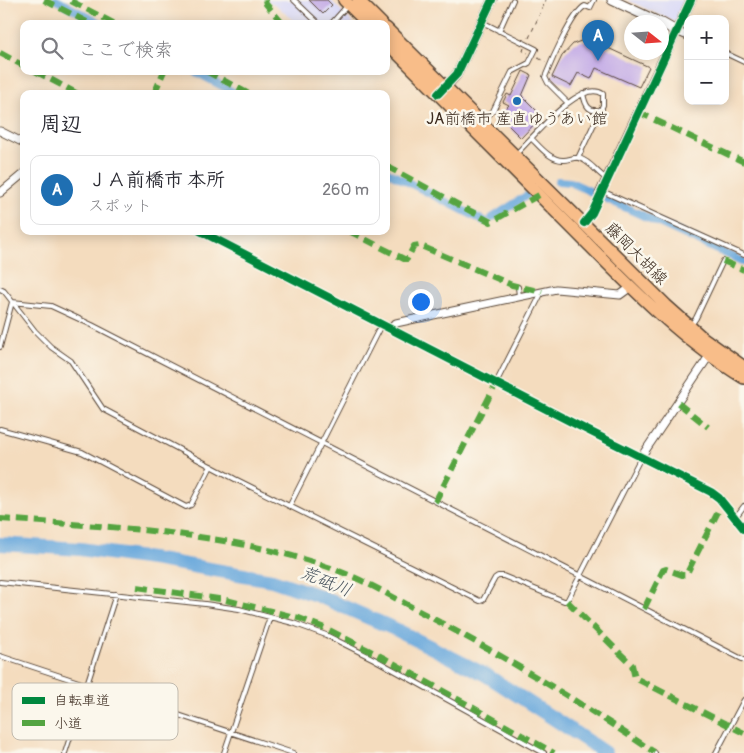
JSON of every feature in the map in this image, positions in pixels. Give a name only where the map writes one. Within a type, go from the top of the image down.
[{"type":"main road","points":[[350,2],[365,20]]},
{"type":"main road","points":[[350,2],[376,20]]},
{"type":"main road","name":"藤岡大胡線","points":[[390,32],[442,91],[631,287],[710,356],[744,378]]},
{"type":"main road","name":"藤岡大胡線","points":[[390,46],[482,123],[689,326],[715,348],[744,367]]},
{"type":"street","points":[[442,91],[457,74],[492,0]]},
{"type":"street","points":[[612,0],[643,15]]},
{"type":"street","points":[[584,224],[592,213],[691,0]]},
{"type":"street","points":[[669,28],[684,34]]},
{"type":"street","points":[[0,131],[20,141]]},
{"type":"street","points":[[0,193],[20,177]]},
{"type":"street","points":[[208,235],[715,495],[744,529]]},
{"type":"street","points":[[384,326],[556,289],[620,295],[631,287]]},
{"type":"street","points":[[641,457],[710,356]]},
{"type":"lane","points":[[294,0],[315,20]]},
{"type":"lane","points":[[499,31],[514,0]]},
{"type":"lane","points":[[567,102],[548,83],[545,77],[572,20],[580,8],[585,6],[590,8],[594,0]]},
{"type":"lane","points":[[334,20],[350,2]]},
{"type":"lane","points":[[482,22],[536,49],[529,63],[512,72],[493,111],[482,123]]},
{"type":"lane","points":[[729,55],[744,62]]},
{"type":"lane","points":[[515,155],[567,102],[583,93],[595,91],[603,94],[602,109],[578,158]]},
{"type":"lane","points":[[583,93],[587,107],[596,111],[602,109]]},
{"type":"lane","points":[[532,139],[549,155],[558,160],[578,158],[594,166],[599,175],[607,179]]},
{"type":"lane","points":[[600,194],[744,255]]},
{"type":"lane","points":[[689,326],[696,318],[723,261]]},
{"type":"lane","points":[[518,286],[519,296]]},
{"type":"lane","points":[[0,289],[40,336],[51,347],[71,361],[103,408],[211,466],[480,601],[483,600],[498,576],[503,576],[568,601],[641,457]]},
{"type":"lane","points":[[496,384],[542,292]]},
{"type":"lane","points":[[0,348],[12,302]]},
{"type":"lane","points":[[12,302],[51,306],[744,660]]},
{"type":"lane","points":[[290,505],[384,326]]},
{"type":"lane","points":[[0,429],[82,452],[186,507],[191,505],[211,466]]},
{"type":"lane","points":[[735,518],[744,506]]},
{"type":"lane","points":[[0,582],[204,604],[270,616],[326,635],[358,651],[542,753]]},
{"type":"lane","points":[[88,683],[116,594]]},
{"type":"lane","points":[[224,753],[270,616]]},
{"type":"lane","points":[[0,656],[81,683]]},
{"type":"lane","points":[[716,753],[744,700]]},
{"type":"lane","points":[[178,715],[293,753]]},
{"type":"lane","points":[[65,753],[69,740]]},
{"type":"path","points":[[546,0],[523,51],[551,64]]},
{"type":"shaded area","points":[[264,0],[331,0],[350,20],[293,20],[276,5]]},
{"type":"shaded area","points":[[627,0],[686,0],[675,22],[669,19],[669,15],[660,15]]},
{"type":"building","points":[[309,0],[327,0],[332,5],[323,14]]},
{"type":"building","points":[[581,41],[595,42],[624,55],[624,60],[634,60],[649,67],[639,87],[596,68],[591,79],[578,73],[571,86],[552,77],[562,56],[573,44]]},
{"type":"building","points":[[523,71],[531,75],[522,96],[542,116],[521,138],[499,116],[509,105],[503,102],[507,94],[511,96]]},
{"type":"waterway","points":[[56,0],[94,20]]},
{"type":"waterway","points":[[201,75],[230,90]]},
{"type":"waterway","points":[[390,173],[484,221]]},
{"type":"waterway","points":[[558,181],[570,182],[744,262]]},
{"type":"waterway","points":[[492,218],[526,196]]},
{"type":"waterway","name":"荒砥川","points":[[0,544],[80,549],[158,560],[272,580],[319,596],[397,630],[486,675],[605,753]]},
{"type":"marked path","points":[[44,0],[83,20]]},
{"type":"marked path","points":[[265,0],[266,4],[280,20]]},
{"type":"marked path","points":[[71,1],[107,20]]},
{"type":"marked path","points":[[0,53],[20,64]]},
{"type":"marked path","points":[[42,75],[71,90]]},
{"type":"marked path","points":[[156,90],[162,75]]},
{"type":"marked path","points":[[213,75],[242,90]]},
{"type":"marked path","points":[[638,112],[744,162]]},
{"type":"marked path","points":[[390,168],[491,222],[539,195]]},
{"type":"marked path","points":[[357,235],[404,259],[407,259],[414,246],[419,245],[512,285],[542,292]]},
{"type":"marked path","points":[[723,261],[744,270]]},
{"type":"marked path","points":[[435,502],[496,384]]},
{"type":"marked path","points":[[678,403],[708,427]]},
{"type":"marked path","points":[[644,609],[663,570],[666,569],[686,575],[723,503]]},
{"type":"marked path","points":[[0,519],[164,532],[246,545],[286,554],[325,566],[379,589],[487,648],[654,752]]},
{"type":"marked path","points":[[137,587],[226,600],[299,618],[327,629],[386,659],[554,753]]},
{"type":"marked path","points":[[567,601],[632,665],[635,678],[744,733]]},
{"type":"cycle path","points":[[438,94],[457,74],[492,0]]},
{"type":"cycle path","points":[[584,223],[592,213],[691,0]]},
{"type":"cycle path","points":[[208,235],[711,492],[719,498],[744,529]]},
{"type":"place","name":"ＪＡ前橋市 本所","points":[[598,61]]},
{"type":"place","name":"JA前橋市 産直ゆうあい館","points":[[517,101]]}]
